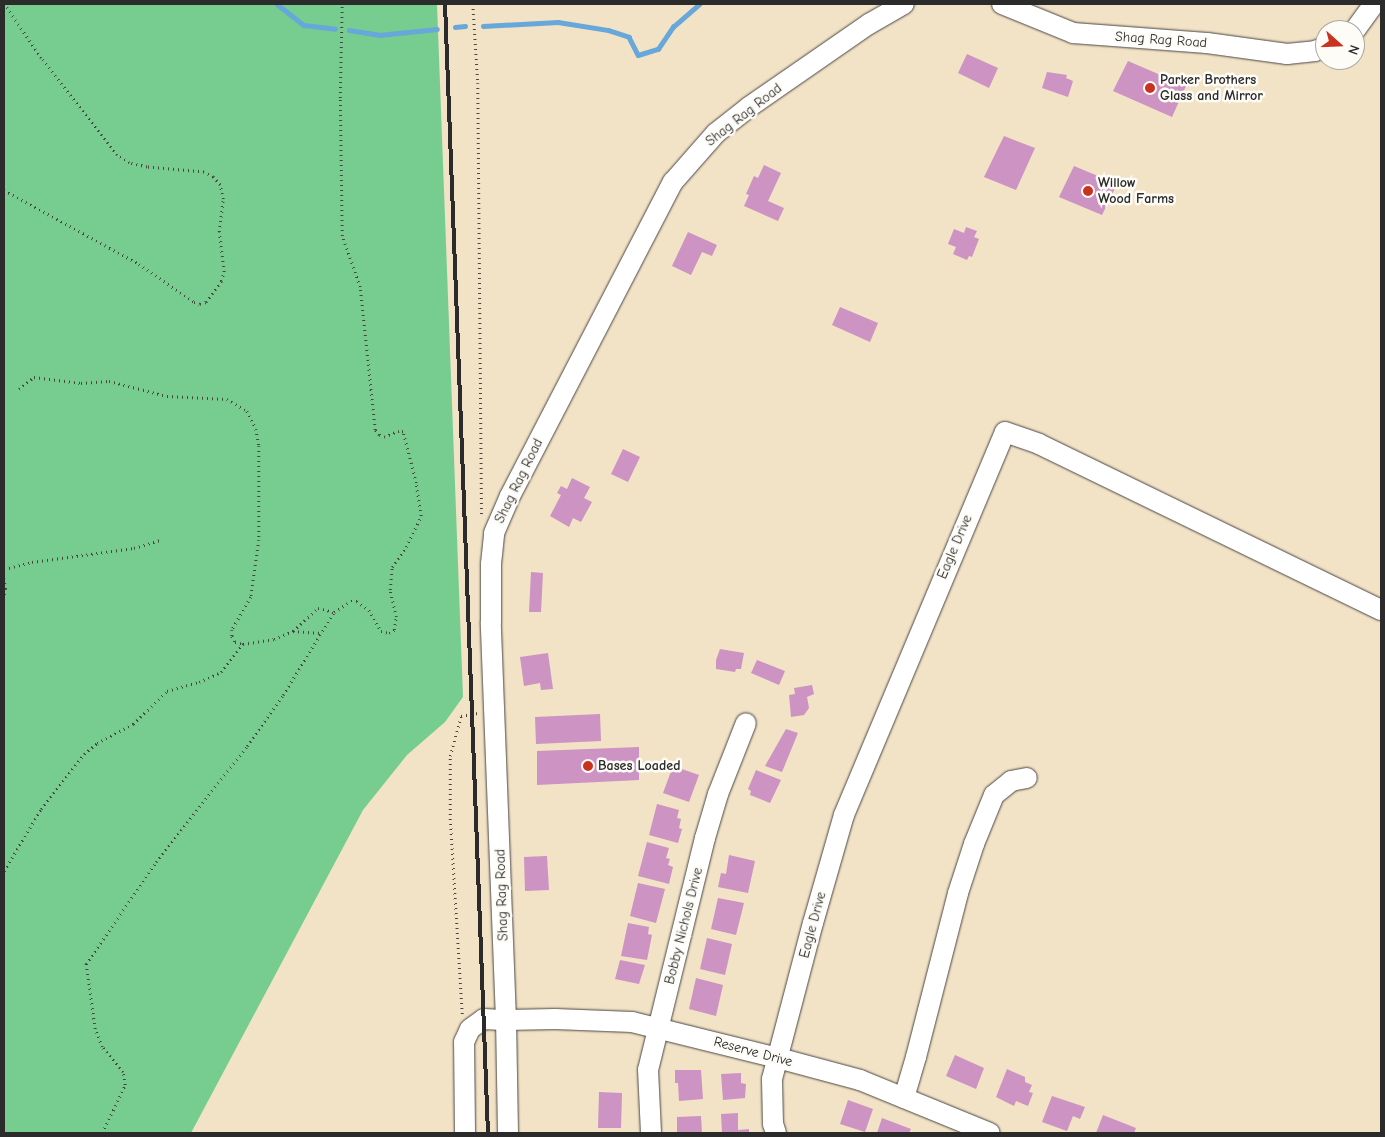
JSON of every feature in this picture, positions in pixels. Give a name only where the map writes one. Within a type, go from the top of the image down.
[{"type":"street","name":"Shag Rag Road","points":[[508,1133],[506,1020],[491,622],[491,564],[494,533],[510,496],[673,182],[716,133],[742,112],[869,24],[904,4]]},
{"type":"street","name":"Shag Rag Road","points":[[1002,4],[1073,33],[1207,43],[1286,54],[1315,51]]},
{"type":"street","points":[[1362,20],[1374,4]]},
{"type":"street","name":"Eagle Drive","points":[[778,1058],[812,923],[844,815],[1005,432],[1039,444],[1381,610]]},
{"type":"street","name":"Bobby Nichols Drive","points":[[651,1133],[648,1070],[705,838],[718,794],[746,723]]},
{"type":"street","points":[[904,1098],[958,893],[974,844],[994,795],[1011,781],[1027,778]]},
{"type":"street","points":[[465,1133],[464,1042],[470,1029],[484,1019],[506,1020]]},
{"type":"street","name":"Reserve Drive","points":[[506,1020],[632,1022],[659,1027],[860,1080],[981,1132]]},
{"type":"street","points":[[776,1133],[773,1124],[772,1079],[778,1058]]},
{"type":"path","points":[[4,4],[41,58],[117,155],[129,163],[147,167],[204,172],[217,181],[223,199],[219,232],[224,272],[221,281],[206,302],[200,304],[194,302],[139,264],[4,190]]},
{"type":"path","points":[[102,1133],[125,1085],[123,1072],[102,1047],[95,1029],[86,964],[156,862],[247,746],[282,695],[334,612],[351,601],[357,602],[370,610],[380,631],[389,633],[394,630],[396,617],[390,590],[392,567],[411,538],[421,516],[416,483],[403,432],[398,431],[385,438],[375,430],[360,288],[342,236],[340,98],[342,4]]},
{"type":"path","points":[[19,389],[34,377],[81,383],[109,381],[167,396],[227,399],[247,411],[256,429],[259,446],[259,540],[251,597],[232,630],[235,642],[243,644],[274,639],[292,631],[318,608],[334,612]]},
{"type":"path","points":[[4,569],[32,562],[134,548],[160,540]]},
{"type":"path","points":[[4,578],[6,589],[4,597]]},
{"type":"path","points":[[292,631],[321,633]]},
{"type":"path","points":[[4,870],[41,809],[84,754],[97,743],[133,724],[167,691],[199,682],[221,672],[243,644]]},
{"type":"green space","points":[[4,4],[437,4],[463,697],[445,722],[407,755],[363,810],[191,1133],[4,1133]]},
{"type":"building","points":[[967,54],[998,68],[989,88],[958,73]]},
{"type":"building","name":"Parker Brothers Glass and Mirror","points":[[1128,61],[1186,86],[1172,117],[1113,91]]},
{"type":"building","points":[[1047,72],[1067,75],[1066,78],[1073,81],[1068,97],[1042,88]]},
{"type":"building","points":[[1004,136],[1035,148],[1016,190],[984,177]]},
{"type":"building","points":[[764,165],[781,173],[768,201],[784,208],[778,221],[744,206],[749,195],[746,194],[754,176],[758,178]]},
{"type":"building","name":"Willow Wood Farms","points":[[1074,166],[1117,184],[1102,215],[1059,197]]},
{"type":"building","points":[[966,227],[977,231],[974,237],[979,239],[972,257],[969,256],[967,260],[953,254],[956,247],[948,244],[954,229],[964,233]]},
{"type":"building","points":[[688,232],[717,245],[712,256],[702,252],[691,275],[672,266]]},
{"type":"building","points":[[840,307],[878,323],[870,342],[832,325]]},
{"type":"building","points":[[623,449],[640,457],[628,482],[611,474]]},
{"type":"building","points":[[572,478],[590,487],[584,498],[592,502],[581,522],[573,518],[569,527],[550,516],[561,495],[557,493],[561,486],[567,489]]},
{"type":"building","points":[[531,572],[543,573],[541,612],[529,612]]},
{"type":"building","points":[[720,649],[744,653],[741,669],[736,669],[735,672],[716,669],[716,660]]},
{"type":"building","points":[[548,653],[553,689],[541,690],[540,683],[524,686],[520,657]]},
{"type":"building","points":[[757,660],[785,671],[779,685],[751,673]]},
{"type":"building","points":[[812,685],[814,694],[807,697],[809,708],[804,715],[791,717],[789,695],[795,694],[794,688]]},
{"type":"building","name":"Bases Loaded","points":[[600,714],[601,741],[536,744],[535,717]]},
{"type":"building","points":[[786,729],[798,733],[782,772],[765,766]]},
{"type":"building","name":"Bases Loaded","points":[[639,747],[639,780],[537,785],[537,751]]},
{"type":"building","points":[[673,766],[699,775],[689,802],[663,793]]},
{"type":"building","points":[[756,770],[781,780],[770,803],[750,795],[751,791],[748,789]]},
{"type":"building","points":[[657,804],[679,810],[677,818],[681,819],[679,828],[682,829],[678,843],[649,835]]},
{"type":"building","points":[[647,842],[669,848],[666,858],[670,859],[668,865],[673,867],[669,884],[638,876]]},
{"type":"building","points":[[729,855],[755,861],[748,893],[718,887],[721,873],[726,874]]},
{"type":"building","points":[[547,856],[549,890],[525,891],[524,857]]},
{"type":"building","points":[[638,883],[665,889],[656,923],[630,916]]},
{"type":"building","points":[[718,898],[744,903],[736,935],[711,929]]},
{"type":"building","points":[[628,923],[649,927],[648,934],[652,935],[647,960],[621,956]]},
{"type":"building","points":[[707,938],[732,944],[725,975],[700,969]]},
{"type":"building","points":[[620,960],[645,965],[639,984],[615,979]]},
{"type":"building","points":[[696,978],[723,985],[716,1016],[689,1009]]},
{"type":"building","points":[[955,1055],[984,1068],[976,1089],[946,1076]]},
{"type":"building","points":[[1007,1069],[1025,1077],[1025,1082],[1032,1085],[1029,1092],[1033,1093],[1028,1106],[1016,1101],[1014,1106],[996,1097]]},
{"type":"building","points":[[675,1070],[701,1070],[703,1099],[679,1101],[678,1083],[675,1083]]},
{"type":"building","points":[[741,1073],[741,1083],[746,1084],[745,1098],[723,1100],[721,1074]]},
{"type":"building","points":[[599,1092],[622,1093],[621,1128],[598,1128]]},
{"type":"building","points":[[1052,1096],[1085,1107],[1080,1119],[1073,1116],[1067,1131],[1042,1122]]},
{"type":"building","points":[[848,1100],[873,1109],[865,1132],[840,1124]]},
{"type":"building","points":[[738,1113],[738,1130],[749,1129],[749,1133],[722,1133],[721,1114]]},
{"type":"building","points":[[1103,1115],[1136,1128],[1134,1133],[1096,1133]]},
{"type":"building","points":[[701,1116],[702,1133],[677,1133],[677,1117]]},
{"type":"building","points":[[882,1118],[911,1129],[909,1133],[877,1133]]},
{"type":"waterway","points":[[277,4],[304,25],[335,29]]},
{"type":"waterway","points":[[483,26],[558,22],[608,30],[629,37],[638,55],[658,49],[673,27],[699,4]]},
{"type":"waterway","points":[[455,27],[465,26]]},
{"type":"waterway","points":[[349,30],[379,35],[437,29]]},
{"type":"railway","points":[[445,4],[488,1133]]},
{"type":"place","name":"Parker Brothers Glass and Mirror","points":[[1150,88]]},
{"type":"place","name":"Willow Wood Farms","points":[[1088,191]]},
{"type":"place","name":"Bases Loaded","points":[[588,766]]}]
